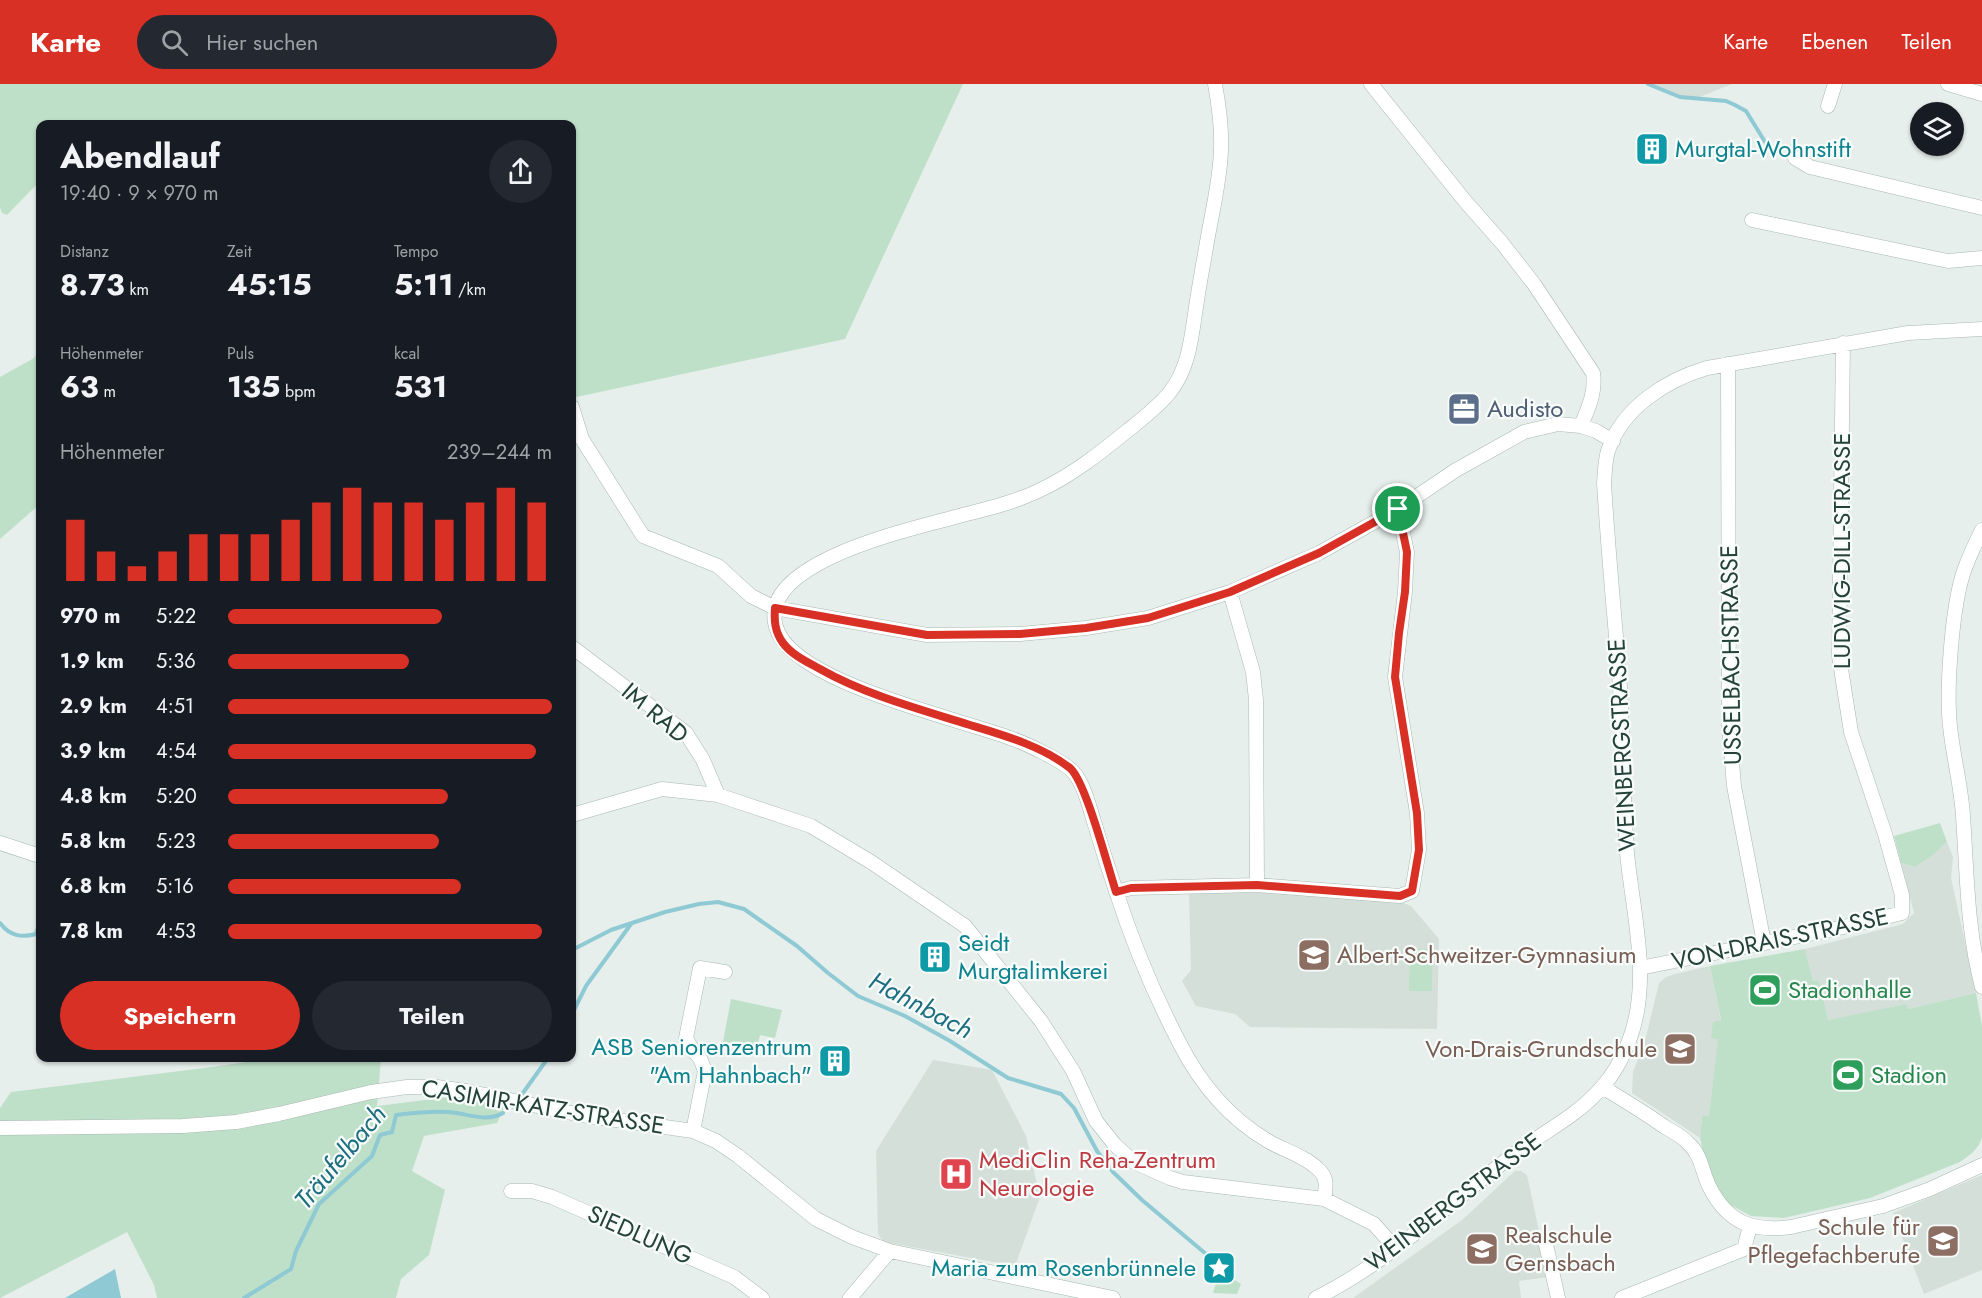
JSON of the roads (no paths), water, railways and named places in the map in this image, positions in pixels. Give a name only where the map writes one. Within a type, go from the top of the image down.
[{"type":"street","points":[[1215,84],[1221,125],[1221,150],[1215,199],[1190,348],[1180,377],[1170,392],[1143,418],[1094,457],[1039,491],[1005,504],[868,541],[807,571],[786,588],[778,600],[774,620],[783,643],[795,655],[826,673],[896,701],[1011,738],[1071,769],[1085,794],[1116,892],[1148,978],[1182,1048],[1202,1081],[1243,1124],[1263,1138],[1322,1171],[1327,1184],[1324,1199]]},
{"type":"street","points":[[1371,84],[1534,284],[1593,373],[1595,385],[1593,394],[1581,426]]},
{"type":"street","points":[[1828,106],[1835,84]]},
{"type":"street","points":[[1948,84],[1982,94]]},
{"type":"street","points":[[1796,158],[1809,167],[1982,208]]},
{"type":"street","points":[[1752,220],[1948,261],[1982,258]]},
{"type":"street","name":"WEINBERGSTRASSE","points":[[1316,1298],[1361,1273],[1516,1152],[1588,1101],[1602,1088],[1618,1065],[1635,1025],[1640,997],[1640,968],[1628,855],[1622,771],[1620,690],[1604,483],[1605,463],[1613,441],[1635,410],[1662,387],[1685,374],[1728,364],[1908,333],[1982,328]]},
{"type":"street","name":"LUDWIG-DILL-STRASSE","points":[[1843,344],[1839,656],[1851,732],[1885,834],[1902,895]]},
{"type":"street","name":"USSELBACHSTRASSE","points":[[1728,364],[1729,726],[1734,786],[1764,943]]},
{"type":"street","points":[[576,420],[582,439],[643,536],[718,566],[751,596],[775,608],[927,635],[998,635],[1086,628],[1148,618],[1230,592],[1319,553],[1398,509],[1456,470],[1524,432],[1558,424],[1581,426],[1596,431],[1613,441]]},
{"type":"street","points":[[1116,892],[1131,888],[1257,885],[1400,896],[1412,891],[1419,850],[1417,813],[1395,677],[1405,592],[1407,552],[1398,509]]},
{"type":"street","points":[[1982,530],[1964,569],[1957,605],[1949,683],[1950,725],[1963,813],[1969,915],[1982,987]]},
{"type":"street","points":[[1230,592],[1253,672],[1256,700],[1257,885]]},
{"type":"street","name":"IM RAD","points":[[576,650],[686,733],[703,760],[718,795]]},
{"type":"street","points":[[576,814],[662,789],[718,795],[811,826],[880,868],[965,926],[1041,1021],[1072,1071],[1096,1121],[1115,1145],[1134,1162],[1183,1182],[1324,1199],[1374,1224],[1395,1248]]},
{"type":"street","points":[[0,843],[36,855]]},
{"type":"street","name":"VON-DRAIS-STRASSE","points":[[1640,968],[1902,913],[1902,895]]},
{"type":"street","name":"CASIMIR-KATZ-STRASSE","points":[[693,1131],[705,1071],[700,1058],[686,1038],[699,968],[725,972]]},
{"type":"street","name":"CASIMIR-KATZ-STRASSE","points":[[0,1128],[183,1126],[236,1122],[371,1092],[406,1087],[466,1090],[581,1114],[693,1131],[716,1141],[738,1156],[816,1219],[852,1237],[890,1251],[1113,1298]]},
{"type":"street","points":[[1602,1088],[1644,1112],[1688,1142],[1698,1155],[1710,1188],[1726,1211],[1733,1218],[1750,1226],[1778,1229],[1883,1206],[1930,1189],[1982,1165]]},
{"type":"street","name":"SIEDLUNG","points":[[511,1191],[532,1191],[552,1197],[735,1277],[762,1298]]},
{"type":"street","points":[[1622,1298],[1744,1249],[1750,1226]]},
{"type":"street","points":[[1545,1240],[1558,1298]]},
{"type":"street","points":[[850,1298],[890,1251]]},
{"type":"water","points":[[115,1269],[121,1298],[65,1298]]},
{"type":"waterway","points":[[1648,84],[1680,97],[1726,101],[1735,105],[1746,111],[1770,150]]},
{"type":"waterway","name":"Hahnbach","points":[[576,948],[611,930],[665,912],[699,904],[718,902],[744,909],[797,946],[858,996],[905,1016],[1008,1078],[1061,1094],[1074,1108],[1097,1151],[1113,1172],[1142,1200],[1206,1254]]},
{"type":"waterway","name":"Hahnbach","points":[[0,923],[16,935],[36,934]]},
{"type":"waterway","name":"Träufelbach","points":[[576,1006],[586,986],[631,924]]},
{"type":"waterway","name":"Träufelbach","points":[[520,1097],[545,1062]]},
{"type":"waterway","name":"Träufelbach","points":[[244,1298],[291,1269],[296,1251],[319,1204],[372,1156],[380,1135],[392,1132],[396,1115],[441,1112],[490,1117],[503,1113]]},
{"type":"place","name":"Murgtal-Wohnstift","points":[[1652,149]]},
{"type":"place","name":"Audisto","points":[[1464,409]]},
{"type":"place","name":"Albert-Schweitzer-Gymnasium","points":[[1314,955]]},
{"type":"place","name":"Seidt Murgtalimkerei","points":[[935,957]]},
{"type":"place","name":"Stadionhalle","points":[[1765,990]]},
{"type":"place","name":"Von-Drais-Grundschule","points":[[1680,1049]]},
{"type":"place","name":"ASB Seniorenzentrum \"Am Hahnbach\"","points":[[835,1061]]},
{"type":"place","name":"Stadion","points":[[1848,1075]]},
{"type":"place","name":"MediClin Reha-Zentrum Neurologie","points":[[956,1174]]},
{"type":"place","name":"Schule für Pflegefachberufe","points":[[1943,1241]]},
{"type":"place","name":"Realschule Gernsbach","points":[[1482,1249]]},
{"type":"place","name":"Maria zum Rosenbrünnele","points":[[1219,1268]]}]
